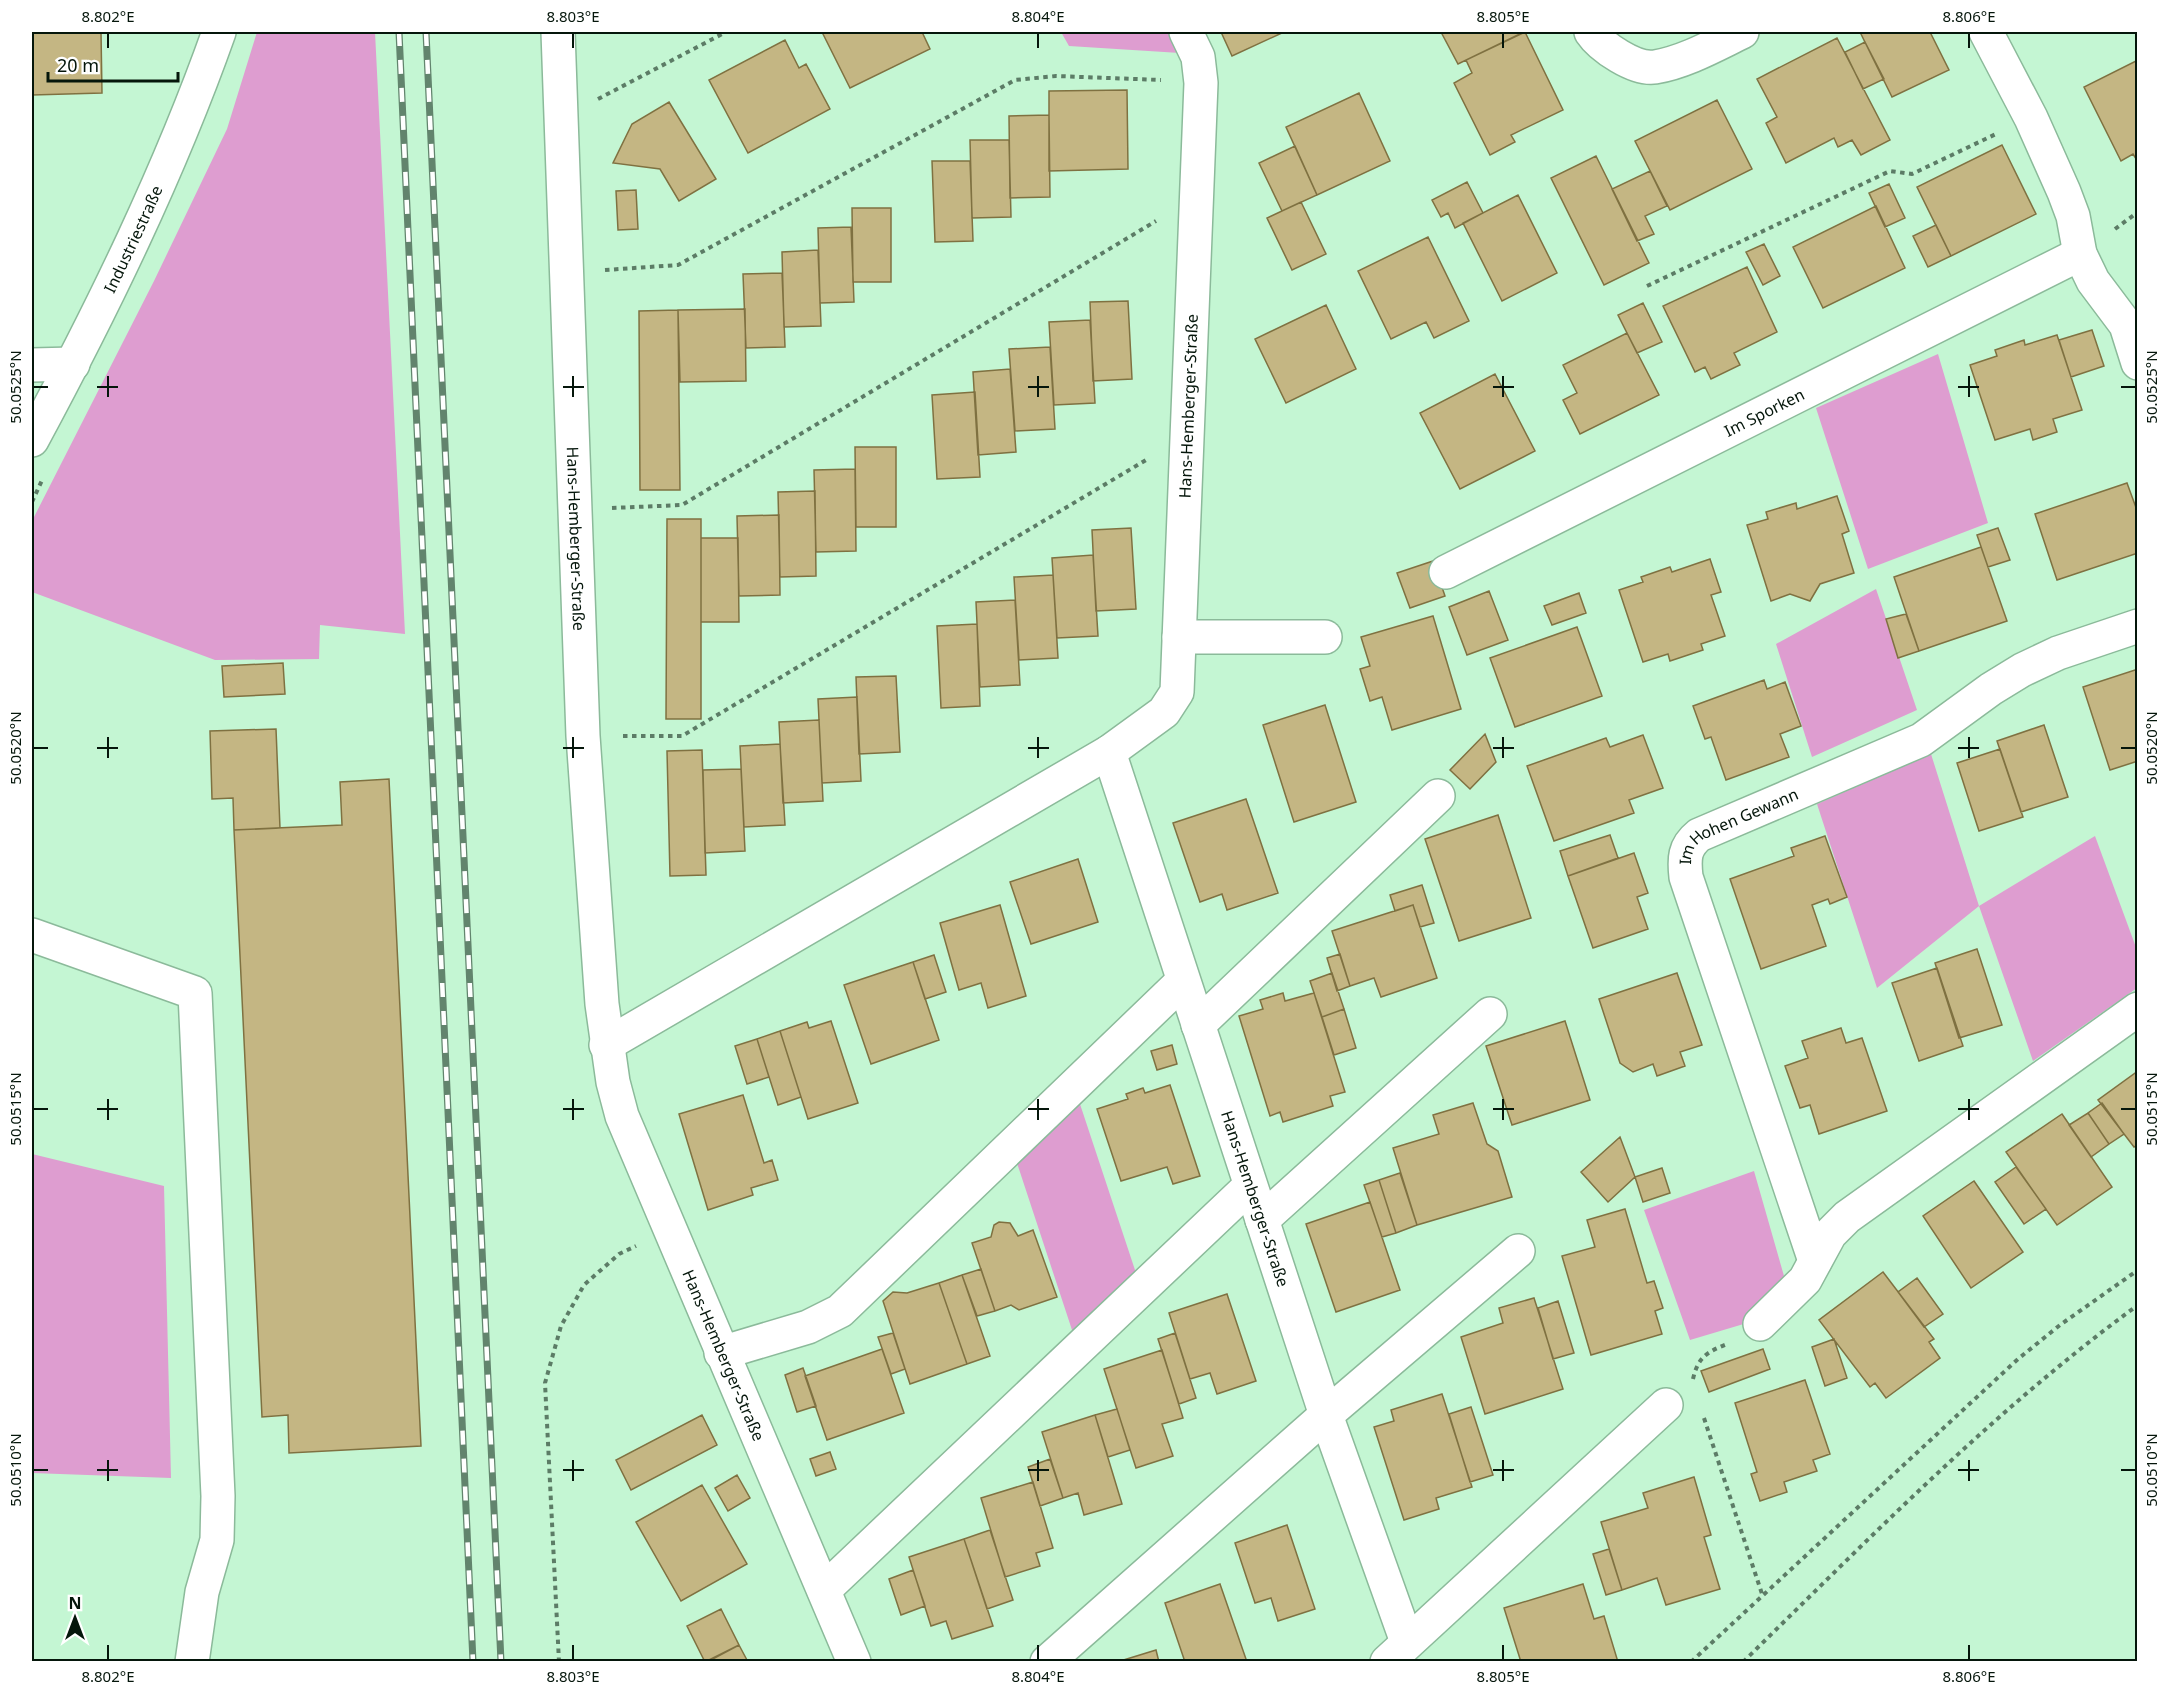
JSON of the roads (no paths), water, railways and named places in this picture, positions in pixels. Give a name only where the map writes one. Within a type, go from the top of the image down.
[{"type":"street","name":"Industriestraße","points":[[32,440],[73,364],[136,236],[186,123],[219,32]]},
{"type":"street","name":"Hans-Hemberger-Straße","points":[[558,32],[583,736],[606,1045],[622,1116],[854,1662]]},
{"type":"street","name":"Hans-Hemberger-Straße","points":[[606,1045],[1110,752],[1164,712],[1177,692],[1201,83],[1198,57],[1186,32]]},
{"type":"street","points":[[1591,32],[1596,40],[1623,59],[1652,67],[1676,61],[1742,32]]},
{"type":"street","points":[[1986,32],[2031,118],[2067,200],[2080,254],[2093,281],[2126,325],[2138,363]]},
{"type":"street","name":"Im Sporken","points":[[1446,572],[2080,254]]},
{"type":"street","points":[[32,365],[73,364]]},
{"type":"street","name":"Im Hohen Gewann","points":[[1815,1261],[1686,877],[1684,861],[1688,844],[1699,835],[1921,740],[2022,670],[2058,652],[2138,626]]},
{"type":"street","points":[[1179,637],[1325,637]]},
{"type":"street","name":"Hans-Hemberger-Straße","points":[[1110,752],[1326,1415],[1397,1652],[1666,1405]]},
{"type":"street","points":[[1198,1025],[1438,796]]},
{"type":"street","points":[[32,935],[195,993],[218,1496],[217,1540],[202,1592],[192,1662]]},
{"type":"street","points":[[721,1353],[808,1327],[840,1311],[1184,981]]},
{"type":"street","points":[[1760,1324],[1805,1280],[1830,1234],[1847,1217],[2138,1009]]},
{"type":"street","points":[[1262,1220],[1490,1014]]},
{"type":"street","points":[[824,1590],[1250,1186]]},
{"type":"street","points":[[1047,1662],[1326,1415],[1518,1251]]},
{"type":"railway","points":[[399,32],[473,1662]]},
{"type":"railway","points":[[426,32],[501,1662]]}]
